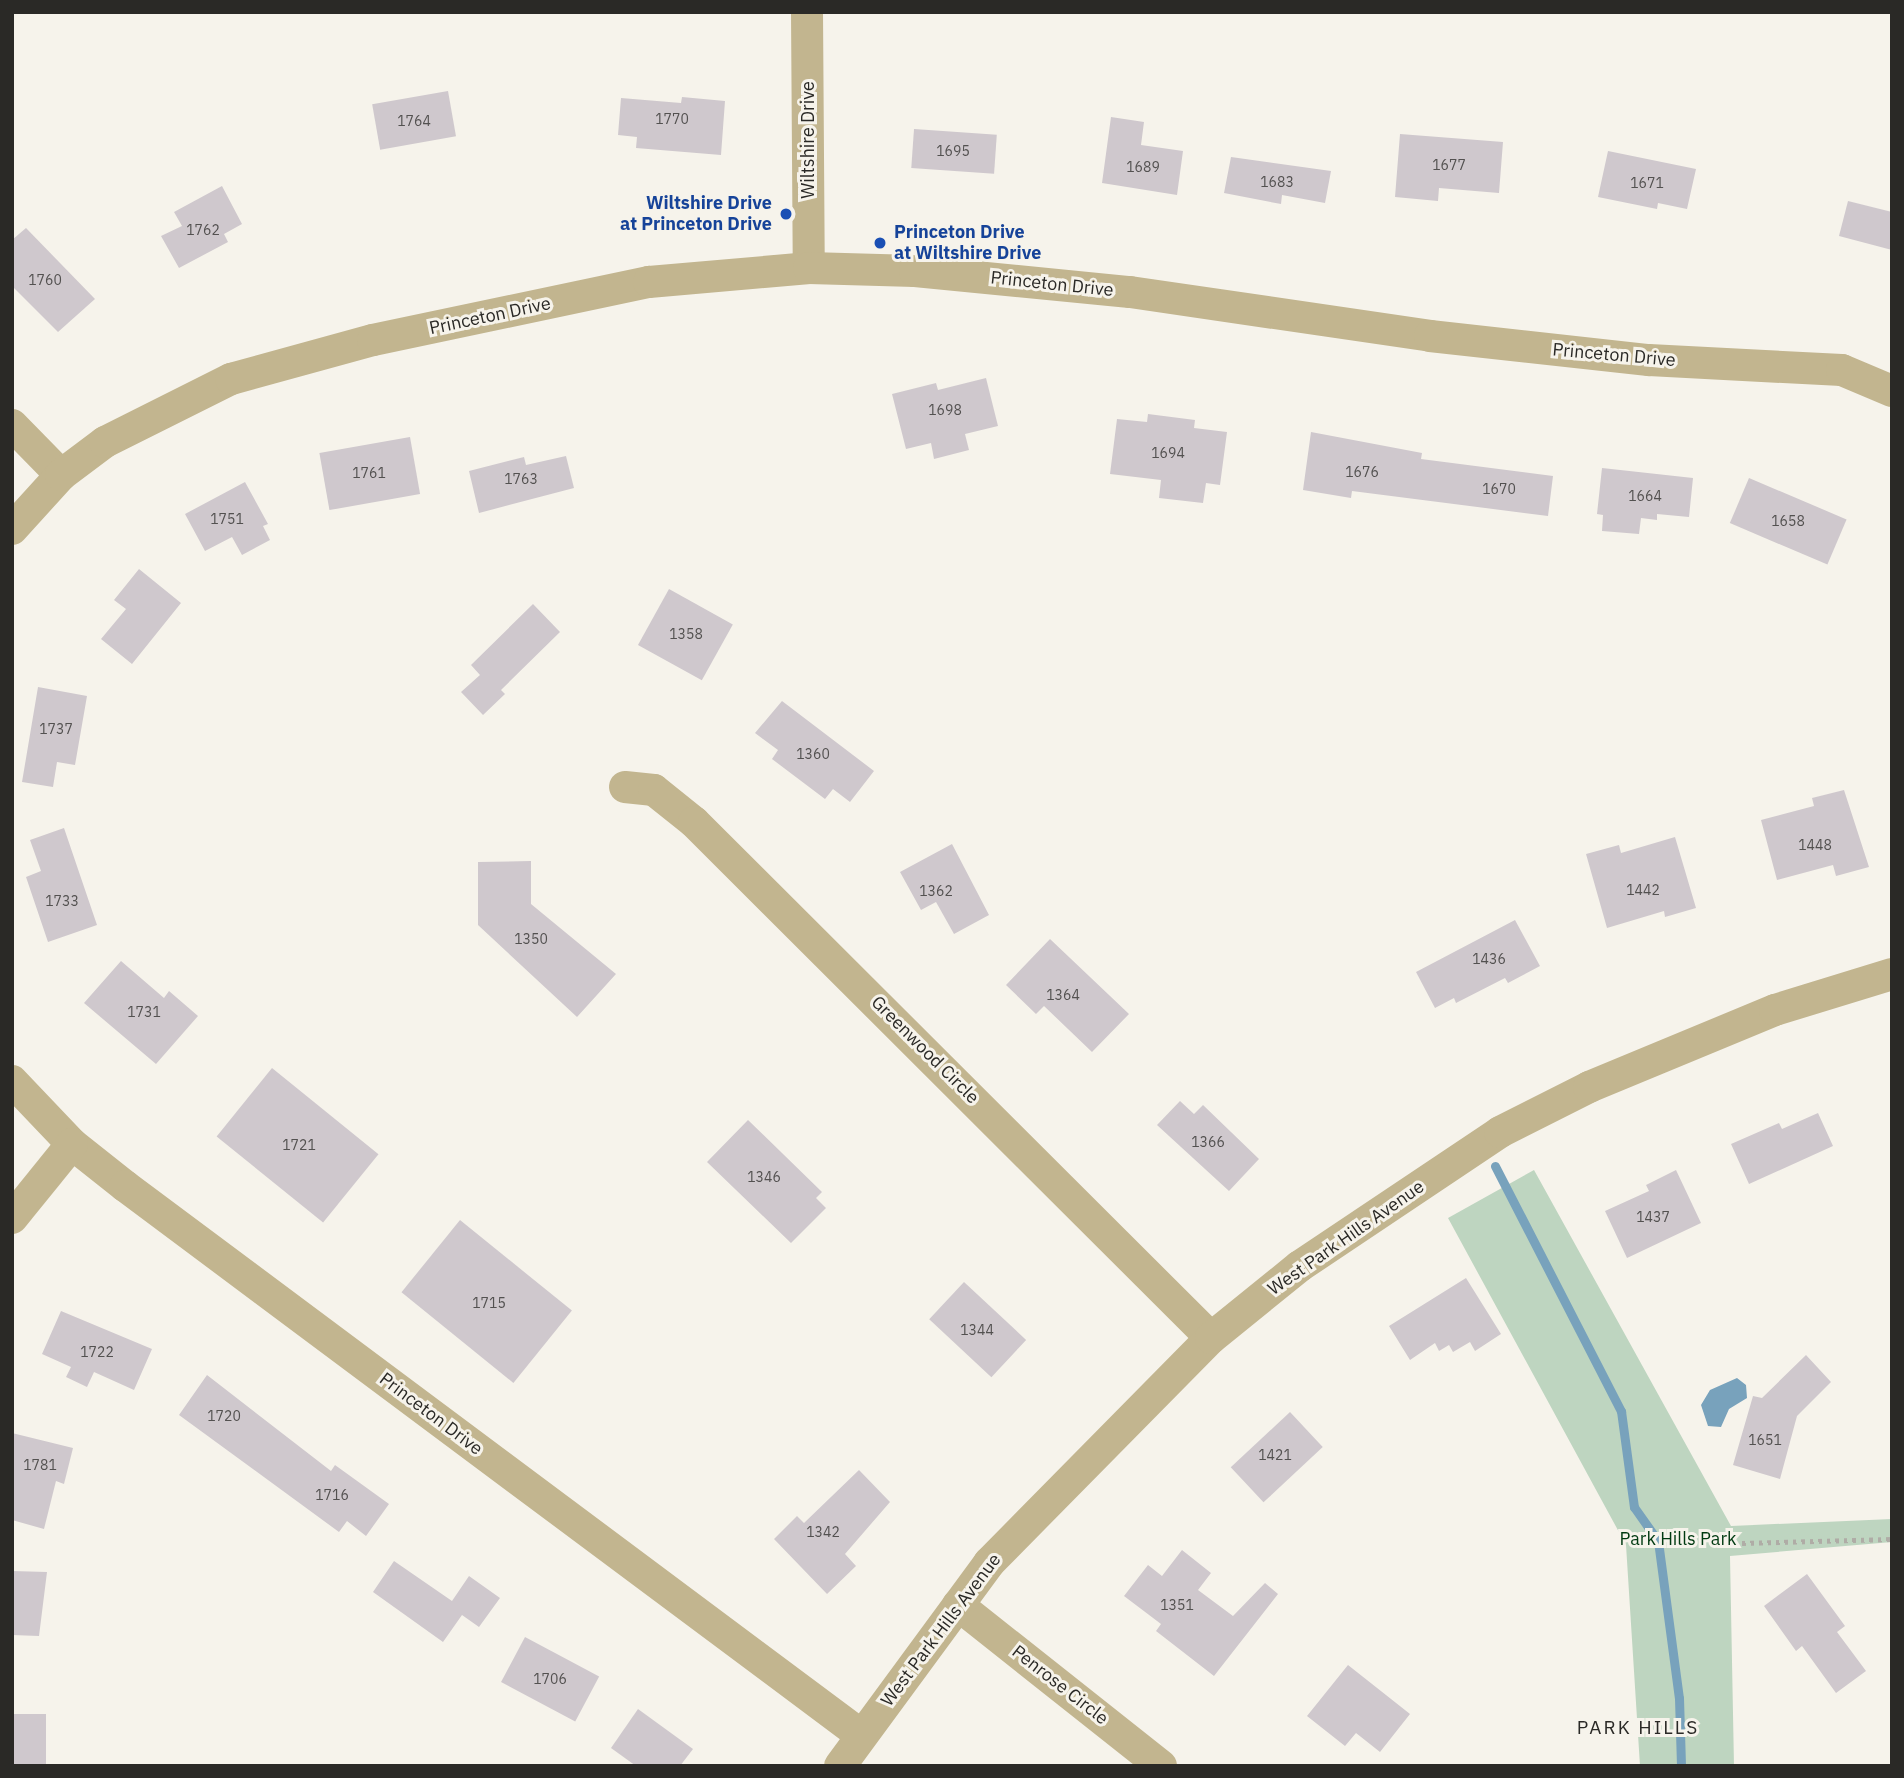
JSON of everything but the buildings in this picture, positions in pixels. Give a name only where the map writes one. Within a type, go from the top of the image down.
[{"type":"street","name":"Wiltshire Drive","points":[[807,12],[808,268]]},
{"type":"street","name":"Princeton Drive","points":[[12,528],[61,475],[105,442],[231,379],[373,340],[649,282],[808,268],[915,271],[1130,292],[1430,337],[1649,359],[1842,370],[1892,391]]},
{"type":"street","points":[[12,425],[61,475]]},
{"type":"street","name":"Greenwood Circle","points":[[625,787],[654,790],[694,822],[1211,1338]]},
{"type":"street","name":"West Park Hills Avenue","points":[[840,1766],[989,1563],[1211,1338],[1300,1266],[1500,1132],[1589,1087],[1775,1010],[1892,974]]},
{"type":"street","name":"Princeton Drive","points":[[12,1081],[72,1144],[861,1735]]},
{"type":"street","points":[[12,1218],[72,1144]]},
{"type":"street","name":"Penrose Circle","points":[[958,1605],[1161,1766]]},
{"type":"path","points":[[1742,1543],[1892,1539]]},
{"type":"green space","name":"Park Hills Park","points":[[1534,1170],[1731,1526],[1892,1519],[1892,1542],[1730,1556],[1734,1766],[1640,1766],[1626,1545],[1448,1218]]},
{"type":"water","points":[[1737,1378],[1746,1385],[1747,1398],[1729,1409],[1721,1427],[1708,1426],[1701,1405],[1710,1390]]},
{"type":"waterway","points":[[1495,1166],[1621,1411],[1634,1507],[1658,1541],[1679,1698],[1681,1766]]},
{"type":"place","name":"Wiltshire Drive at Princeton Drive","points":[[786,214]]},
{"type":"place","name":"Princeton Drive at Wiltshire Drive","points":[[880,243]]},
{"type":"district","name":"PARK HILLS","points":[[1638,1728]]}]
